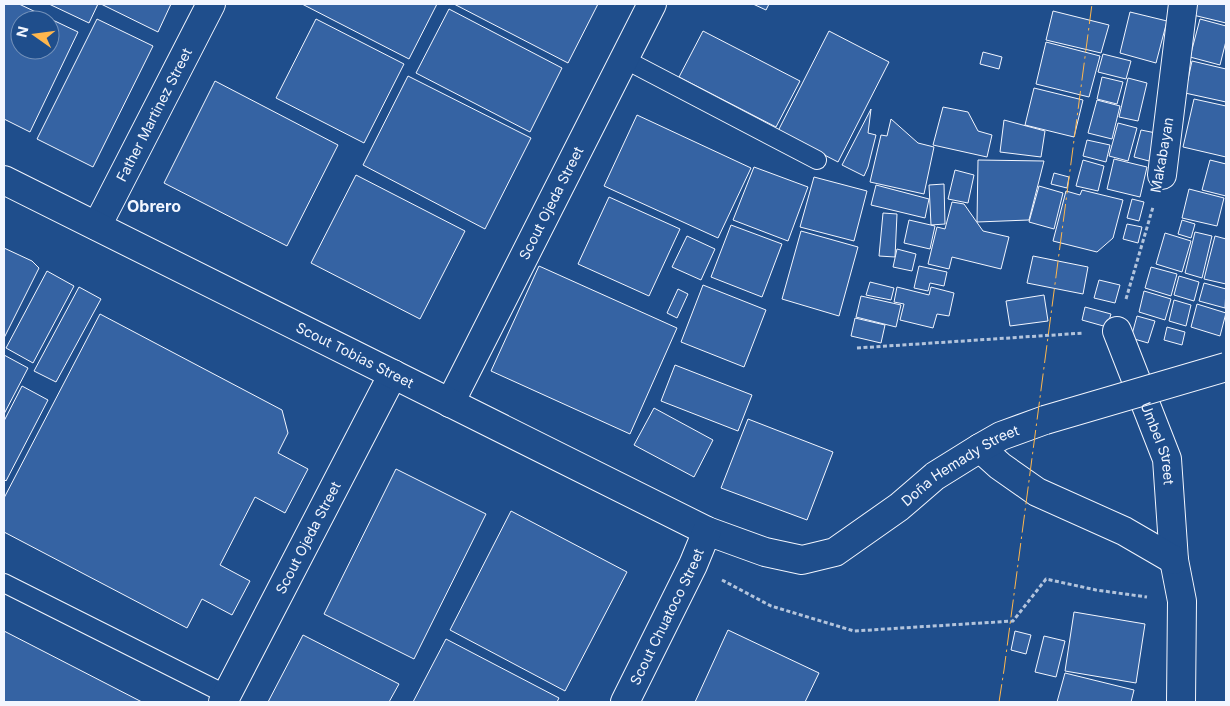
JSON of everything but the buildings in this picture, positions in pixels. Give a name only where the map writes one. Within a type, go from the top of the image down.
[{"type":"street","name":"Father Martinez Street","points":[[96,226],[212,4]]},
{"type":"street","name":"Scout Ojeda Street","points":[[450,403],[652,4]]},
{"type":"street","name":"Makabayan","points":[[1162,175],[1183,4]]},
{"type":"street","name":"Scout Tobias Street","points":[[4,180],[707,531]]},
{"type":"street","name":"Umbel Street","points":[[1117,331],[1167,459],[1174,560],[1182,602],[1181,702]]},
{"type":"street","name":"Doña Hemady Street","points":[[707,531],[765,552],[802,560],[834,552],[899,507],[936,476],[1001,436],[1045,420],[1226,367]]},
{"type":"street","name":"Scout Ojeda Street","points":[[225,698],[393,374]]},
{"type":"street","points":[[980,448],[1000,466],[1037,492],[1124,531],[1174,560]]},
{"type":"street","name":"Scout Chuatoco Street","points":[[624,702],[693,565],[707,531]]},
{"type":"lane","points":[[624,60],[817,160]]},
{"type":"lane","points":[[4,582],[225,698]]},
{"type":"path","name":"Makabayan","points":[[1117,331],[1162,175]]},
{"type":"path","points":[[856,348],[1117,331]]},
{"type":"path","points":[[693,565],[771,606],[854,631],[1012,621],[1046,580],[1096,590],[1182,602]]},
{"type":"power","points":[[999,702],[1092,4]]},
{"type":"district","name":"Obrero","points":[[154,206]]}]
